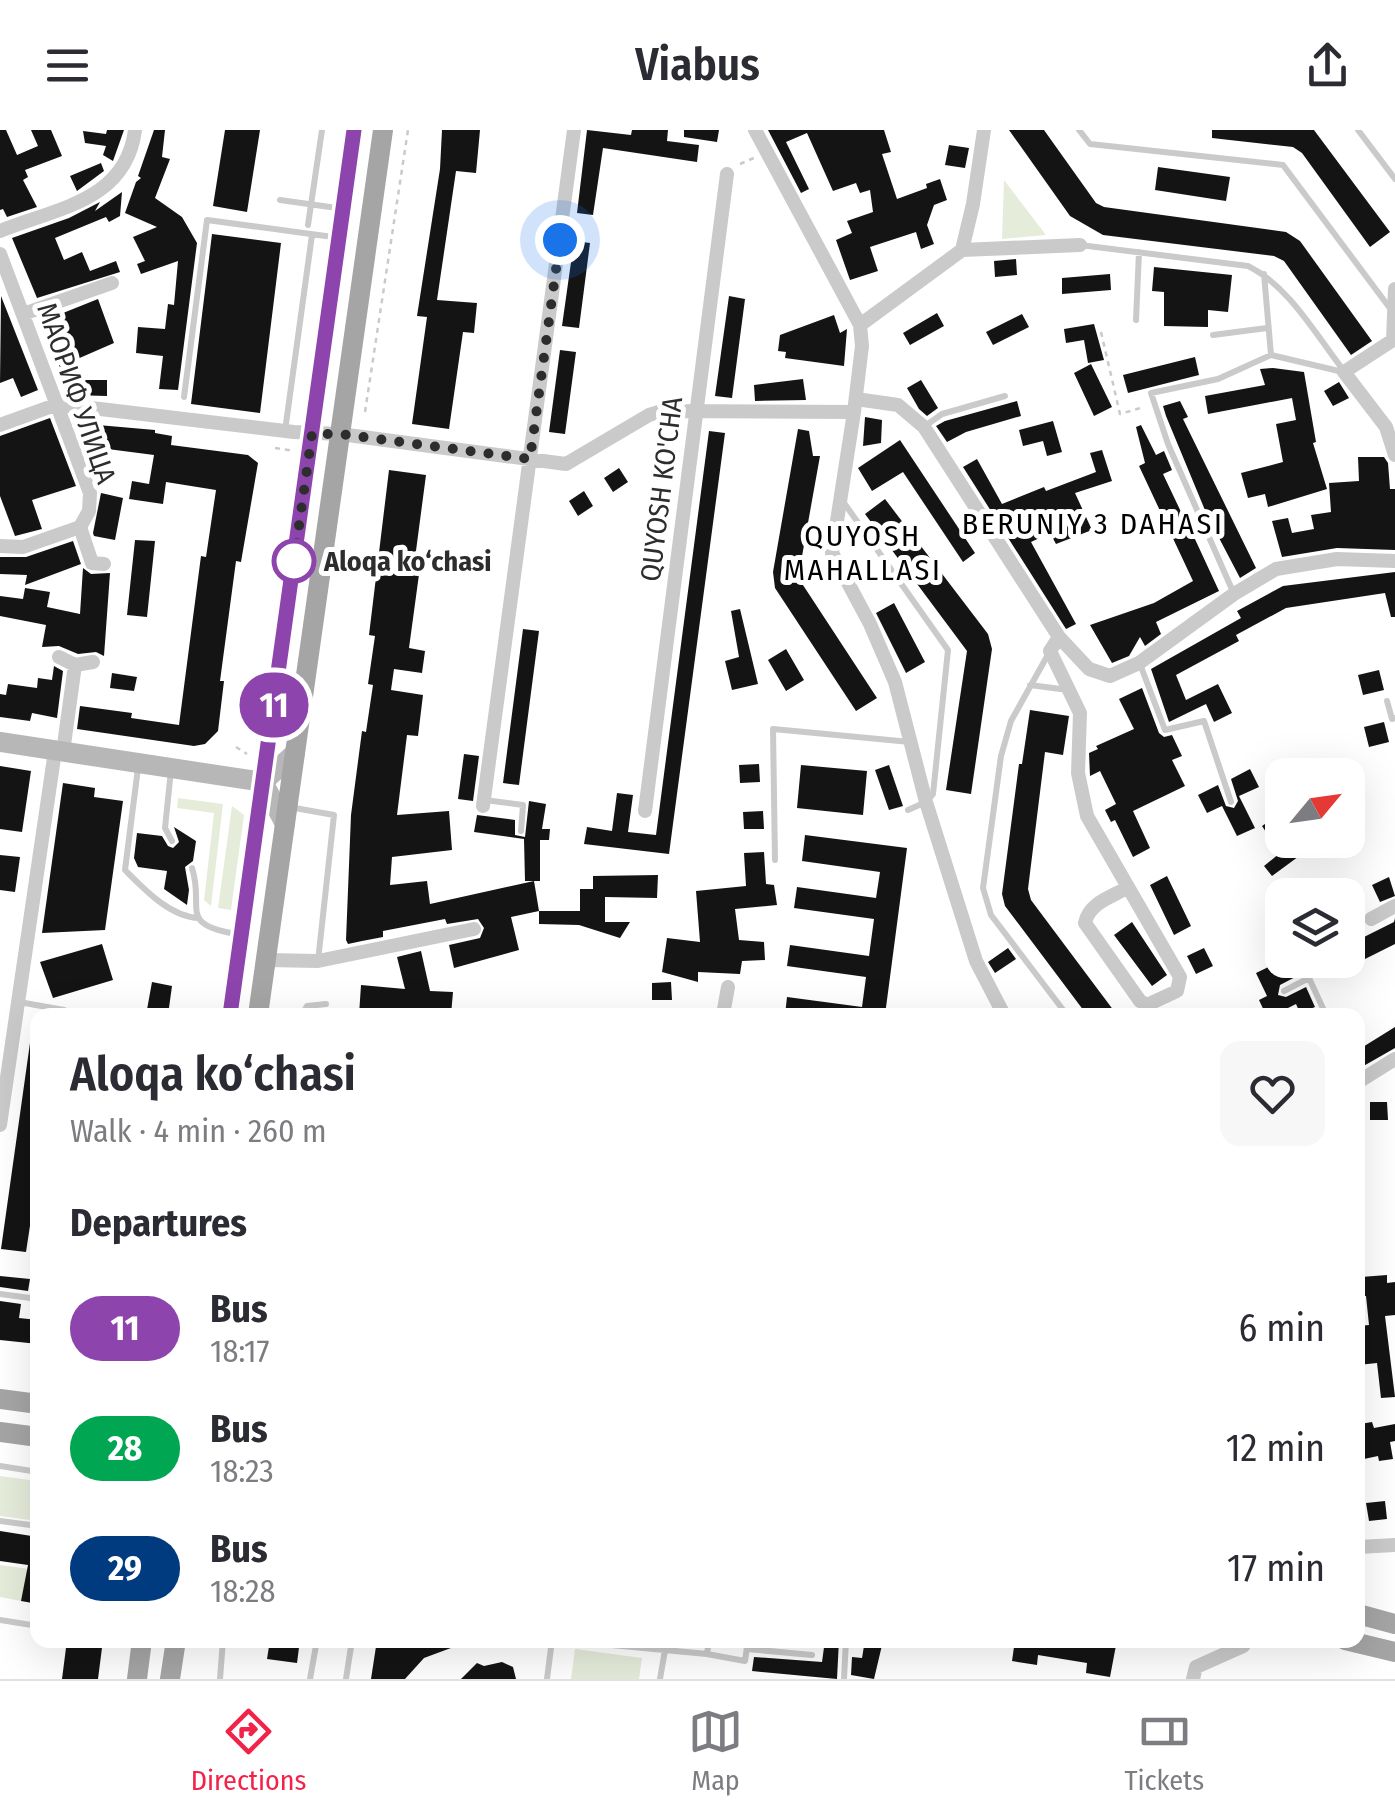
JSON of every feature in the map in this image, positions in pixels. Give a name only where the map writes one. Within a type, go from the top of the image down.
[{"type":"main road","points":[[231,1008],[354,130]]},
{"type":"main road","points":[[259,1008],[383,130]]},
{"type":"main road","points":[[0,1399],[30,1403]]},
{"type":"main road","points":[[0,1432],[30,1436]]},
{"type":"main road","points":[[1365,1616],[1395,1624]]},
{"type":"main road","points":[[1365,1645],[1395,1652]]},
{"type":"main road","points":[[136,1679],[141,1648]]},
{"type":"main road","points":[[170,1679],[175,1648]]},
{"type":"street","points":[[0,231],[103,190],[124,169],[135,130]]},
{"type":"street","points":[[484,803],[574,130]]},
{"type":"street","points":[[755,130],[860,325],[862,346],[855,405],[832,553],[870,624],[894,682],[926,802],[976,962],[1000,1008]]},
{"type":"street","points":[[962,250],[984,130]]},
{"type":"street","name":"QUYOSH KO'CHA","points":[[645,811],[727,174]]},
{"type":"street","points":[[860,325],[962,250],[1080,245]]},
{"type":"street","name":"МАОРИФ УЛИЦА","points":[[0,254],[90,493],[88,511],[80,527],[23,547],[0,546]]},
{"type":"street","points":[[24,314],[112,284]]},
{"type":"street","points":[[1395,290],[1393,340],[1344,372],[1386,427],[1395,454]]},
{"type":"street","points":[[0,425],[58,404],[340,434],[566,464],[662,411],[898,404],[924,427],[1059,637],[1089,669],[1110,676],[1139,663],[1234,594],[1276,569],[1337,559],[1395,560]]},
{"type":"street","points":[[80,527],[92,563],[104,564]]},
{"type":"street","points":[[1059,637],[1050,651],[1081,722],[1078,772],[1084,806],[1180,976],[1177,990],[1147,1005],[1140,1001],[1085,923],[1094,906],[1127,888]]},
{"type":"street","points":[[59,657],[75,665],[94,662]]},
{"type":"street","points":[[0,1125],[75,665]]},
{"type":"street","points":[[0,742],[263,782],[286,815]]},
{"type":"street","points":[[263,782],[295,753]]},
{"type":"street","points":[[1371,919],[1395,906]]},
{"type":"street","points":[[266,960],[318,961],[474,929]]},
{"type":"street","points":[[724,1008],[728,987]]},
{"type":"street","points":[[1365,1078],[1395,1059]]},
{"type":"street","points":[[1365,1547],[1395,1545]]},
{"type":"street","points":[[1193,1679],[1196,1667],[1239,1648]]},
{"type":"lane","points":[[308,224],[322,130]]},
{"type":"lane","points":[[1079,130],[1090,144],[1283,165],[1392,311]]},
{"type":"lane","points":[[1358,130],[1395,180]]},
{"type":"lane","points":[[280,200],[344,209]]},
{"type":"lane","points":[[184,397],[207,220],[339,237]]},
{"type":"lane","points":[[285,431],[312,234]]},
{"type":"lane","points":[[1080,245],[1248,266],[1264,273],[1344,372]]},
{"type":"lane","points":[[1136,320],[1140,252]]},
{"type":"lane","points":[[1264,273],[1271,355]]},
{"type":"lane","points":[[1214,334],[1267,328]]},
{"type":"lane","points":[[1234,594],[1168,444],[1152,393],[1218,379],[1271,355],[1344,372]]},
{"type":"lane","points":[[924,427],[942,414],[1005,396]]},
{"type":"lane","points":[[840,497],[948,650],[933,794],[908,810]]},
{"type":"lane","points":[[1050,651],[1011,721],[1001,756],[984,888],[991,915],[1062,1008]]},
{"type":"lane","points":[[1139,663],[1165,730],[1204,721],[1231,802]]},
{"type":"lane","points":[[1030,685],[1070,690]]},
{"type":"lane","points":[[1386,701],[1392,719],[1395,718]]},
{"type":"lane","points":[[776,860],[773,730],[910,742]]},
{"type":"lane","points":[[139,764],[125,870],[170,910],[186,918],[199,918]]},
{"type":"lane","points":[[171,768],[164,828],[172,841]]},
{"type":"lane","points":[[484,803],[522,805],[521,831]]},
{"type":"lane","points":[[286,815],[334,815],[318,961]]},
{"type":"lane","points":[[192,868],[199,918],[210,930],[241,935]]},
{"type":"lane","points":[[1284,992],[1309,978],[1323,1008]]},
{"type":"lane","points":[[18,1002],[52,1008]]},
{"type":"lane","points":[[307,1008],[326,1004]]},
{"type":"lane","points":[[0,1294],[30,1298]]},
{"type":"lane","points":[[0,1466],[30,1471]]},
{"type":"lane","points":[[0,1521],[30,1525]]},
{"type":"lane","points":[[0,1620],[30,1625]]},
{"type":"lane","points":[[220,1679],[223,1648]]},
{"type":"lane","points":[[310,1679],[316,1648]]},
{"type":"lane","points":[[346,1679],[351,1648]]},
{"type":"lane","points":[[548,1679],[558,1648]]},
{"type":"lane","points":[[644,1648],[746,1662],[747,1648]]},
{"type":"lane","points":[[706,1654],[707,1648]]},
{"type":"lane","points":[[771,1648],[812,1655]]},
{"type":"lane","points":[[844,1679],[846,1648]]},
{"type":"lane","points":[[660,1679],[665,1650]]},
{"type":"path","points":[[366,412],[408,130]]},
{"type":"path","points":[[727,174],[766,152]]},
{"type":"path","points":[[1101,332],[1120,414],[1155,404]]},
{"type":"path","points":[[275,448],[294,451]]},
{"type":"path","points":[[236,748],[252,758]]},
{"type":"green space","points":[[1004,180],[1046,235],[1002,239]]},
{"type":"green space","points":[[178,798],[223,804],[211,906],[204,900],[214,813],[177,808]]},
{"type":"green space","points":[[232,806],[244,815],[231,910],[218,908]]},
{"type":"green space","points":[[0,1476],[30,1480],[30,1520],[0,1516]]},
{"type":"green space","points":[[0,1565],[30,1569],[30,1584],[21,1601],[0,1597]]},
{"type":"green space","points":[[575,1649],[642,1658],[639,1679],[571,1679]]},
{"type":"building","points":[[0,130],[6,130],[17,155],[38,146],[31,130],[51,130],[62,156],[25,170],[28,177],[23,180],[37,207],[7,217],[0,210]]},
{"type":"building","points":[[107,130],[124,130],[113,161],[103,155],[106,146],[85,143],[83,131],[106,134]]},
{"type":"building","points":[[154,130],[165,130],[162,157],[170,159],[155,198],[182,217],[197,243],[178,390],[159,389],[163,356],[136,353],[138,327],[165,329],[168,304],[174,305],[178,261],[141,274],[137,264],[145,261],[133,237],[157,227],[125,213],[141,178],[138,176]]},
{"type":"building","points":[[225,130],[260,130],[247,212],[213,206]]},
{"type":"building","points":[[442,130],[480,130],[476,173],[456,171],[437,300],[477,303],[474,333],[463,332],[449,429],[412,424],[427,317],[417,316],[440,169]]},
{"type":"building","points":[[587,130],[631,135],[632,130],[668,130],[667,141],[699,145],[697,162],[603,148],[593,215],[577,213]]},
{"type":"building","points":[[684,130],[719,130],[717,142],[684,137]]},
{"type":"building","points":[[768,130],[884,130],[891,152],[882,154],[897,199],[940,179],[947,200],[934,205],[927,225],[934,244],[921,249],[916,232],[870,247],[878,271],[850,280],[836,240],[852,233],[847,221],[873,212],[870,190],[860,193],[856,183],[833,191],[807,133],[786,142],[809,189],[801,193]]},
{"type":"building","points":[[1009,130],[1044,130],[1096,203],[1104,207],[1286,232],[1300,241],[1372,341],[1351,355],[1284,261],[1274,256],[1103,235],[1070,216]]},
{"type":"building","points":[[1212,130],[1314,130],[1390,232],[1370,247],[1302,153],[1293,147],[1212,138]]},
{"type":"building","points":[[949,145],[969,148],[965,168],[945,165]]},
{"type":"building","points":[[101,163],[104,171],[77,191],[70,176]]},
{"type":"building","points":[[1158,167],[1230,177],[1226,201],[1155,190]]},
{"type":"building","points":[[122,192],[120,216],[109,222],[106,217],[55,238],[64,260],[82,252],[90,271],[116,261],[120,272],[37,298],[12,238],[69,218],[100,202],[95,211]]},
{"type":"building","points":[[212,234],[281,243],[260,413],[191,404]]},
{"type":"building","points":[[574,241],[590,243],[579,328],[562,326]]},
{"type":"building","points":[[1016,259],[1017,275],[995,277],[994,261]]},
{"type":"building","points":[[1154,267],[1232,275],[1228,312],[1208,310],[1208,327],[1164,326],[1164,292],[1152,291]]},
{"type":"building","points":[[1110,274],[1111,290],[1062,294],[1062,278]]},
{"type":"building","points":[[1,296],[38,390],[21,397],[13,378],[0,383]]},
{"type":"building","points":[[729,296],[745,299],[732,398],[715,396]]},
{"type":"building","points":[[98,299],[114,343],[75,360],[83,380],[107,380],[107,396],[70,395],[43,321]]},
{"type":"building","points":[[937,313],[944,326],[910,345],[903,333]]},
{"type":"building","points":[[1022,314],[1029,327],[993,345],[986,332]]},
{"type":"building","points":[[834,315],[840,333],[847,329],[844,366],[785,358],[786,352],[778,351],[780,335]]},
{"type":"building","points":[[1094,324],[1104,360],[1088,363],[1084,340],[1066,343],[1064,329]]},
{"type":"building","points":[[560,350],[576,352],[565,434],[549,432]]},
{"type":"building","points":[[1195,357],[1199,375],[1128,393],[1123,375]]},
{"type":"building","points":[[1091,364],[1112,407],[1094,416],[1074,373]]},
{"type":"building","points":[[1260,369],[1304,372],[1316,442],[1313,443],[1327,489],[1268,507],[1265,494],[1248,498],[1241,473],[1283,462],[1276,424],[1296,420],[1292,398],[1208,414],[1205,396],[1265,385]]},
{"type":"building","points":[[803,379],[806,400],[755,401],[754,385]]},
{"type":"building","points":[[921,380],[938,408],[927,416],[907,388]]},
{"type":"building","points":[[1339,382],[1349,398],[1333,406],[1324,391]]},
{"type":"building","points":[[1017,401],[1021,416],[966,432],[947,442],[936,426],[945,421]]},
{"type":"building","points":[[1180,401],[1188,417],[1183,419],[1256,568],[1240,578],[1207,515],[1166,416],[1163,406]]},
{"type":"building","points":[[865,417],[882,420],[881,443],[863,446]]},
{"type":"building","points":[[50,418],[76,486],[32,500],[42,529],[15,536],[0,496],[0,436]]},
{"type":"building","points":[[1053,421],[1062,452],[1047,456],[1043,441],[1023,446],[1019,430]]},
{"type":"building","points":[[75,423],[155,430],[172,436],[171,445],[248,455],[258,463],[241,562],[236,561],[220,681],[224,681],[218,731],[205,744],[194,746],[77,729],[80,706],[179,725],[201,556],[206,557],[216,490],[166,482],[163,504],[129,499],[132,481],[149,484],[154,455],[100,448],[101,440],[83,438]]},
{"type":"building","points":[[1141,425],[1156,455],[1164,451],[1172,470],[1163,474],[1182,514],[1190,510],[1194,521],[1188,524],[1219,591],[1156,622],[1161,634],[1145,646],[1140,637],[1129,656],[1112,663],[1090,625],[1154,603],[1193,581],[1139,466],[1145,463],[1136,427]]},
{"type":"building","points":[[798,429],[809,431],[813,456],[820,456],[799,573],[801,582],[877,698],[856,711],[775,588],[773,572]]},
{"type":"building","points":[[709,431],[725,433],[669,854],[584,844],[587,827],[612,831],[617,793],[633,795],[628,832],[656,835]]},
{"type":"building","points":[[900,440],[975,553],[963,562],[903,472],[872,491],[858,468]]},
{"type":"building","points":[[1102,450],[1112,481],[1075,493],[1092,530],[1056,544],[1050,533],[1031,542],[1076,624],[1066,629],[963,467],[977,459],[1002,504],[1096,472],[1090,453]]},
{"type":"building","points":[[1358,457],[1384,457],[1388,463],[1390,489],[1395,489],[1395,550],[1337,548],[1282,557],[1272,521],[1288,518],[1292,533],[1314,529],[1311,515],[1331,512],[1329,483],[1359,481]]},
{"type":"building","points":[[619,468],[628,482],[613,492],[604,478]]},
{"type":"building","points":[[389,470],[426,475],[414,566],[420,567],[409,648],[425,651],[422,673],[394,669],[391,690],[423,695],[418,736],[407,735],[397,815],[449,811],[452,850],[392,857],[390,885],[427,881],[430,904],[534,881],[539,911],[511,917],[519,950],[454,968],[449,945],[480,938],[484,928],[478,919],[447,924],[445,919],[383,931],[383,937],[348,944],[346,940],[351,815],[362,731],[366,732],[373,685],[368,684],[375,636],[369,635]]},
{"type":"building","points":[[584,491],[593,506],[578,516],[569,501]]},
{"type":"building","points":[[101,493],[123,498],[115,540],[93,533]]},
{"type":"building","points":[[885,499],[988,634],[992,649],[971,794],[946,790],[967,651],[865,514]]},
{"type":"building","points":[[135,540],[155,541],[147,617],[127,615]]},
{"type":"building","points":[[73,541],[81,564],[25,585],[27,575],[0,574],[0,557],[26,557]]},
{"type":"building","points":[[83,568],[91,574],[110,573],[104,656],[96,652],[78,654],[59,646],[42,647],[46,625],[0,616],[0,596],[23,599],[25,588],[50,592],[47,607],[80,614]]},
{"type":"building","points":[[1395,572],[1395,617],[1391,617],[1385,593],[1286,608],[1236,635],[1239,641],[1176,675],[1186,700],[1218,684],[1232,713],[1214,722],[1206,704],[1169,722],[1151,669],[1241,618],[1237,611],[1283,586]]},
{"type":"building","points":[[894,603],[925,662],[906,673],[876,613]]},
{"type":"building","points":[[740,609],[758,684],[732,690],[725,661],[739,657],[731,611]]},
{"type":"building","points":[[523,629],[539,631],[519,785],[503,783]]},
{"type":"building","points":[[786,649],[804,680],[786,691],[768,660]]},
{"type":"building","points":[[54,666],[63,671],[57,718],[32,713],[30,721],[0,717],[0,694],[6,695],[8,684],[37,688],[38,678],[52,680]]},
{"type":"building","points":[[1379,670],[1384,690],[1363,695],[1358,675]]},
{"type":"building","points":[[112,673],[137,677],[134,691],[110,688]]},
{"type":"building","points":[[1142,688],[1159,733],[1164,737],[1172,735],[1182,756],[1172,760],[1185,786],[1133,811],[1150,848],[1133,857],[1115,820],[1111,822],[1105,810],[1116,804],[1100,771],[1090,776],[1089,753],[1134,729],[1119,699]]},
{"type":"building","points":[[1030,710],[1069,716],[1063,755],[1045,752],[1028,889],[1031,900],[1112,1008],[1082,1008],[1005,906],[1002,894]]},
{"type":"building","points":[[1384,722],[1389,742],[1369,747],[1364,727]]},
{"type":"building","points":[[464,754],[479,756],[473,801],[458,799]]},
{"type":"building","points":[[759,764],[760,782],[740,783],[739,765]]},
{"type":"building","points":[[801,765],[867,771],[863,815],[797,808]]},
{"type":"building","points":[[889,765],[903,806],[889,810],[875,770]]},
{"type":"building","points":[[0,766],[31,771],[22,832],[0,829]]},
{"type":"building","points":[[1250,769],[1259,787],[1239,796],[1255,828],[1237,836],[1222,806],[1207,813],[1198,795],[1218,785],[1226,806],[1234,808],[1238,801],[1231,779]]},
{"type":"building","points":[[63,783],[95,788],[94,797],[123,801],[105,930],[42,933]]},
{"type":"building","points":[[529,801],[546,804],[542,829],[550,829],[549,840],[540,840],[540,881],[525,881],[524,839],[474,832],[477,815],[515,820],[515,835],[525,837]]},
{"type":"building","points":[[763,811],[764,829],[744,829],[743,812]]},
{"type":"building","points":[[174,827],[196,841],[193,861],[185,867],[187,905],[164,889],[167,871],[138,867],[134,858],[137,833],[162,836],[173,848],[179,842]]},
{"type":"building","points":[[805,835],[907,848],[886,1008],[786,1008],[787,997],[862,1007],[866,977],[787,966],[790,945],[869,956],[874,919],[794,908],[797,887],[876,898],[880,872],[802,861]]},
{"type":"building","points":[[764,852],[766,884],[774,885],[777,905],[735,909],[739,940],[764,942],[765,960],[742,961],[740,974],[698,972],[698,982],[662,972],[667,938],[700,942],[696,891],[746,886],[744,853]]},
{"type":"building","points":[[0,855],[20,857],[15,892],[0,890]]},
{"type":"building","points":[[1274,858],[1296,858],[1272,876],[1264,866]]},
{"type":"building","points":[[658,875],[657,898],[605,897],[605,922],[630,922],[620,938],[579,925],[539,924],[539,911],[580,911],[580,889],[593,889],[593,876]]},
{"type":"building","points":[[1167,876],[1191,926],[1174,935],[1150,885]]},
{"type":"building","points":[[1389,877],[1395,896],[1380,902],[1372,885]]},
{"type":"building","points":[[1395,918],[1395,944],[1365,959],[1365,936]]},
{"type":"building","points":[[1132,922],[1167,975],[1152,986],[1114,935]]},
{"type":"building","points":[[102,944],[113,980],[53,998],[40,962]]},
{"type":"building","points":[[1008,948],[1016,959],[995,973],[988,962]]},
{"type":"building","points":[[1204,948],[1213,966],[1196,974],[1187,956]]},
{"type":"building","points":[[421,951],[430,991],[453,992],[452,1008],[359,1008],[361,985],[405,989],[397,957]]},
{"type":"building","points":[[1265,969],[1265,978],[1293,978],[1280,985],[1278,995],[1286,997],[1306,987],[1315,1007],[1298,1008],[1296,1004],[1288,1008],[1263,1008],[1259,1000],[1267,996],[1256,973]]},
{"type":"building","points":[[152,982],[172,986],[169,1008],[147,1008]]},
{"type":"building","points":[[671,982],[672,1000],[652,1000],[652,983]]},
{"type":"building","points":[[1395,1027],[1395,1048],[1365,1065],[1365,1046]]},
{"type":"building","points":[[30,1043],[30,1226],[26,1252],[1,1249]]},
{"type":"building","points":[[1370,1102],[1387,1102],[1388,1120],[1370,1120]]},
{"type":"building","points":[[1387,1275],[1387,1283],[1395,1282],[1395,1315],[1385,1316],[1395,1397],[1381,1398],[1377,1363],[1365,1364],[1365,1325],[1369,1325],[1365,1277]]},
{"type":"building","points":[[0,1276],[30,1279],[28,1291],[0,1287]]},
{"type":"building","points":[[0,1301],[21,1304],[19,1318],[30,1319],[30,1343],[0,1340]]},
{"type":"building","points":[[1372,1422],[1374,1428],[1395,1424],[1395,1441],[1390,1442],[1393,1459],[1365,1459],[1365,1423]]},
{"type":"building","points":[[1385,1501],[1387,1519],[1369,1521],[1366,1503]]},
{"type":"building","points":[[0,1531],[30,1536],[30,1603],[21,1601],[28,1565],[0,1561]]},
{"type":"building","points":[[66,1648],[102,1648],[98,1679],[62,1679]]},
{"type":"building","points":[[269,1648],[299,1648],[297,1663],[267,1659]]},
{"type":"building","points":[[376,1648],[451,1648],[424,1658],[405,1679],[371,1679]]},
{"type":"building","points":[[824,1648],[839,1648],[837,1679],[752,1671],[754,1657],[822,1662]]},
{"type":"building","points":[[864,1648],[881,1648],[874,1679],[851,1675],[852,1657],[862,1658]]},
{"type":"building","points":[[1014,1648],[1115,1648],[1110,1677],[1086,1673],[1087,1663],[1038,1655],[1037,1665],[1012,1661]]},
{"type":"building","points":[[502,1662],[513,1667],[516,1679],[461,1679],[477,1663],[484,1666]]},
{"type":"bus line","name":"11","points":[[231,1008],[354,130]]},
{"type":"place","name":"Aloqa ko‘chasi","points":[[294,561]]},
{"type":"district","name":"BERUNIY 3 DAHASI","points":[[1093,524]]},
{"type":"district","name":"QUYOSH MAHALLASI","points":[[863,553]]},
{"type":"route","points":[[294,561],[312,434],[340,434],[530,459],[560,240]]}]
